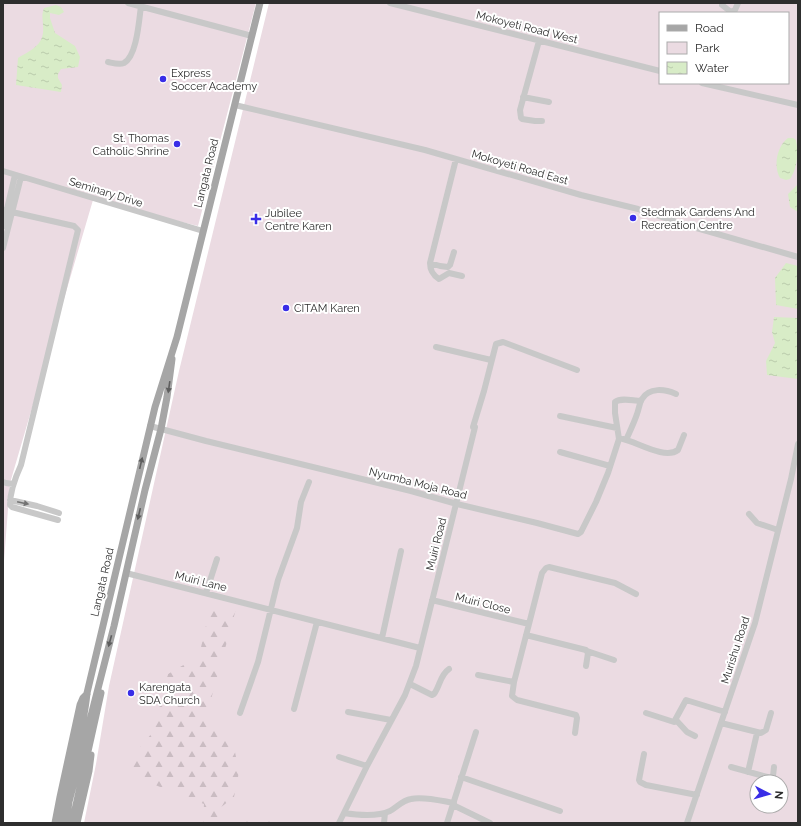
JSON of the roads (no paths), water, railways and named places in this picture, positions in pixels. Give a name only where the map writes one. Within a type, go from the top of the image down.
[{"type":"main road","name":"Langata Road","points":[[60,823],[83,722],[87,693],[150,426],[160,388],[173,349],[260,3]]},
{"type":"main road","name":"Langata Road","points":[[66,823],[69,802],[114,626],[161,429],[173,349]]},
{"type":"main road","points":[[77,823],[89,771],[104,678],[103,667]]},
{"type":"main road","points":[[55,823],[80,705],[87,693]]},
{"type":"main road","points":[[72,823],[78,789],[96,721]]},
{"type":"street","points":[[128,3],[252,36]]},
{"type":"street","name":"Mokoyeti Road West","points":[[390,3],[619,60],[659,72]]},
{"type":"street","points":[[723,3],[722,5],[726,10],[731,12],[735,10],[737,4]]},
{"type":"street","points":[[108,62],[123,64],[128,60],[134,48],[141,6]]},
{"type":"street","points":[[539,41],[520,110],[521,118],[529,121],[542,120]]},
{"type":"street","points":[[706,84],[798,105]]},
{"type":"street","points":[[523,97],[549,102]]},
{"type":"street","name":"Mokoyeti Road East","points":[[235,104],[456,159],[581,195],[638,209],[686,225],[798,257]]},
{"type":"street","points":[[456,159],[430,263],[430,270],[438,278],[449,274],[462,276]]},
{"type":"street","name":"Seminary Drive","points":[[3,172],[203,231]]},
{"type":"street","points":[[3,226],[18,176]]},
{"type":"street","points":[[3,248],[7,211]]},
{"type":"street","points":[[7,211],[74,226],[77,228],[78,232],[21,465],[13,484],[10,500],[37,506],[58,516]]},
{"type":"street","points":[[430,263],[448,267],[454,252]]},
{"type":"street","name":"Muiri Road","points":[[339,823],[410,684],[457,504],[475,427],[473,427],[496,344],[503,342],[577,370]]},
{"type":"street","points":[[436,346],[491,360]]},
{"type":"street","points":[[676,394],[667,390],[659,390],[645,395],[641,401],[616,401],[614,413],[617,428],[622,439],[653,450],[671,454],[678,450],[684,435]]},
{"type":"street","name":"Nyumba Moja Road","points":[[150,426],[580,534],[596,502],[622,439],[632,427],[641,401]]},
{"type":"street","points":[[560,416],[617,428]]},
{"type":"street","name":"Murishu Road","points":[[687,823],[755,623],[791,479],[798,444]]},
{"type":"street","points":[[560,452],[610,466]]},
{"type":"street","points":[[791,479],[798,481]]},
{"type":"street","points":[[3,482],[13,484]]},
{"type":"street","points":[[240,713],[258,662],[278,580],[297,528],[301,502],[309,482]]},
{"type":"street","points":[[749,514],[757,523],[778,530]]},
{"type":"street","points":[[382,638],[401,551]]},
{"type":"street","points":[[206,593],[217,559]]},
{"type":"street","points":[[574,733],[577,718],[576,715],[517,700],[512,696],[514,682],[543,570],[547,567],[551,567],[615,583],[636,594]]},
{"type":"street","name":"Muiri Lane","points":[[126,573],[420,648]]},
{"type":"street","name":"Muiri Close","points":[[432,600],[529,624]]},
{"type":"street","points":[[294,709],[317,622]]},
{"type":"street","points":[[526,634],[614,660]]},
{"type":"street","points":[[586,666],[587,651]]},
{"type":"street","points":[[410,684],[432,695],[437,692],[442,677],[446,670],[449,669]]},
{"type":"street","points":[[478,675],[514,682]]},
{"type":"street","points":[[646,713],[672,722],[676,720],[686,700],[725,712]]},
{"type":"street","points":[[348,712],[391,720]]},
{"type":"street","points":[[721,722],[757,733],[764,732],[771,713]]},
{"type":"street","points":[[676,720],[687,732],[695,736]]},
{"type":"street","points":[[448,823],[476,732]]},
{"type":"street","points":[[748,772],[757,733]]},
{"type":"street","points":[[644,754],[639,780],[640,782],[646,785],[697,795]]},
{"type":"street","points":[[338,757],[367,766]]},
{"type":"street","points":[[731,767],[772,778],[774,767]]},
{"type":"street","points":[[461,777],[560,811]]},
{"type":"street","points":[[344,813],[385,813],[405,801],[415,798],[453,804],[490,823]]},
{"type":"street","points":[[384,823],[385,813]]},
{"type":"water","points":[[56,5],[61,7],[64,12],[59,15],[50,13],[50,18],[55,33],[75,46],[80,57],[78,67],[61,69],[58,74],[58,78],[62,85],[61,92],[16,85],[18,58],[36,46],[42,38],[42,16],[44,8]]},
{"type":"water","points":[[788,138],[793,138],[796,140],[797,155],[796,166],[790,179],[786,180],[780,178],[778,173],[777,156],[781,146]]},
{"type":"water","points":[[798,184],[798,212],[790,207],[788,194]]},
{"type":"water","points":[[786,263],[798,266],[798,309],[776,305],[775,278]]},
{"type":"water","points":[[774,317],[798,318],[798,379],[767,375],[766,361],[775,343],[772,332]]},
{"type":"place","name":"Express Soccer Academy","points":[[163,79]]},
{"type":"place","name":"St. Thomas Catholic Shrine","points":[[177,144]]},
{"type":"place","name":"Stedmak Gardens And Recreation Centre","points":[[633,218]]},
{"type":"place","name":"Jubilee Centre Karen","points":[[256,219]]},
{"type":"place","name":"CITAM Karen","points":[[286,308]]},
{"type":"place","name":"Karengata SDA Church","points":[[131,693]]}]
